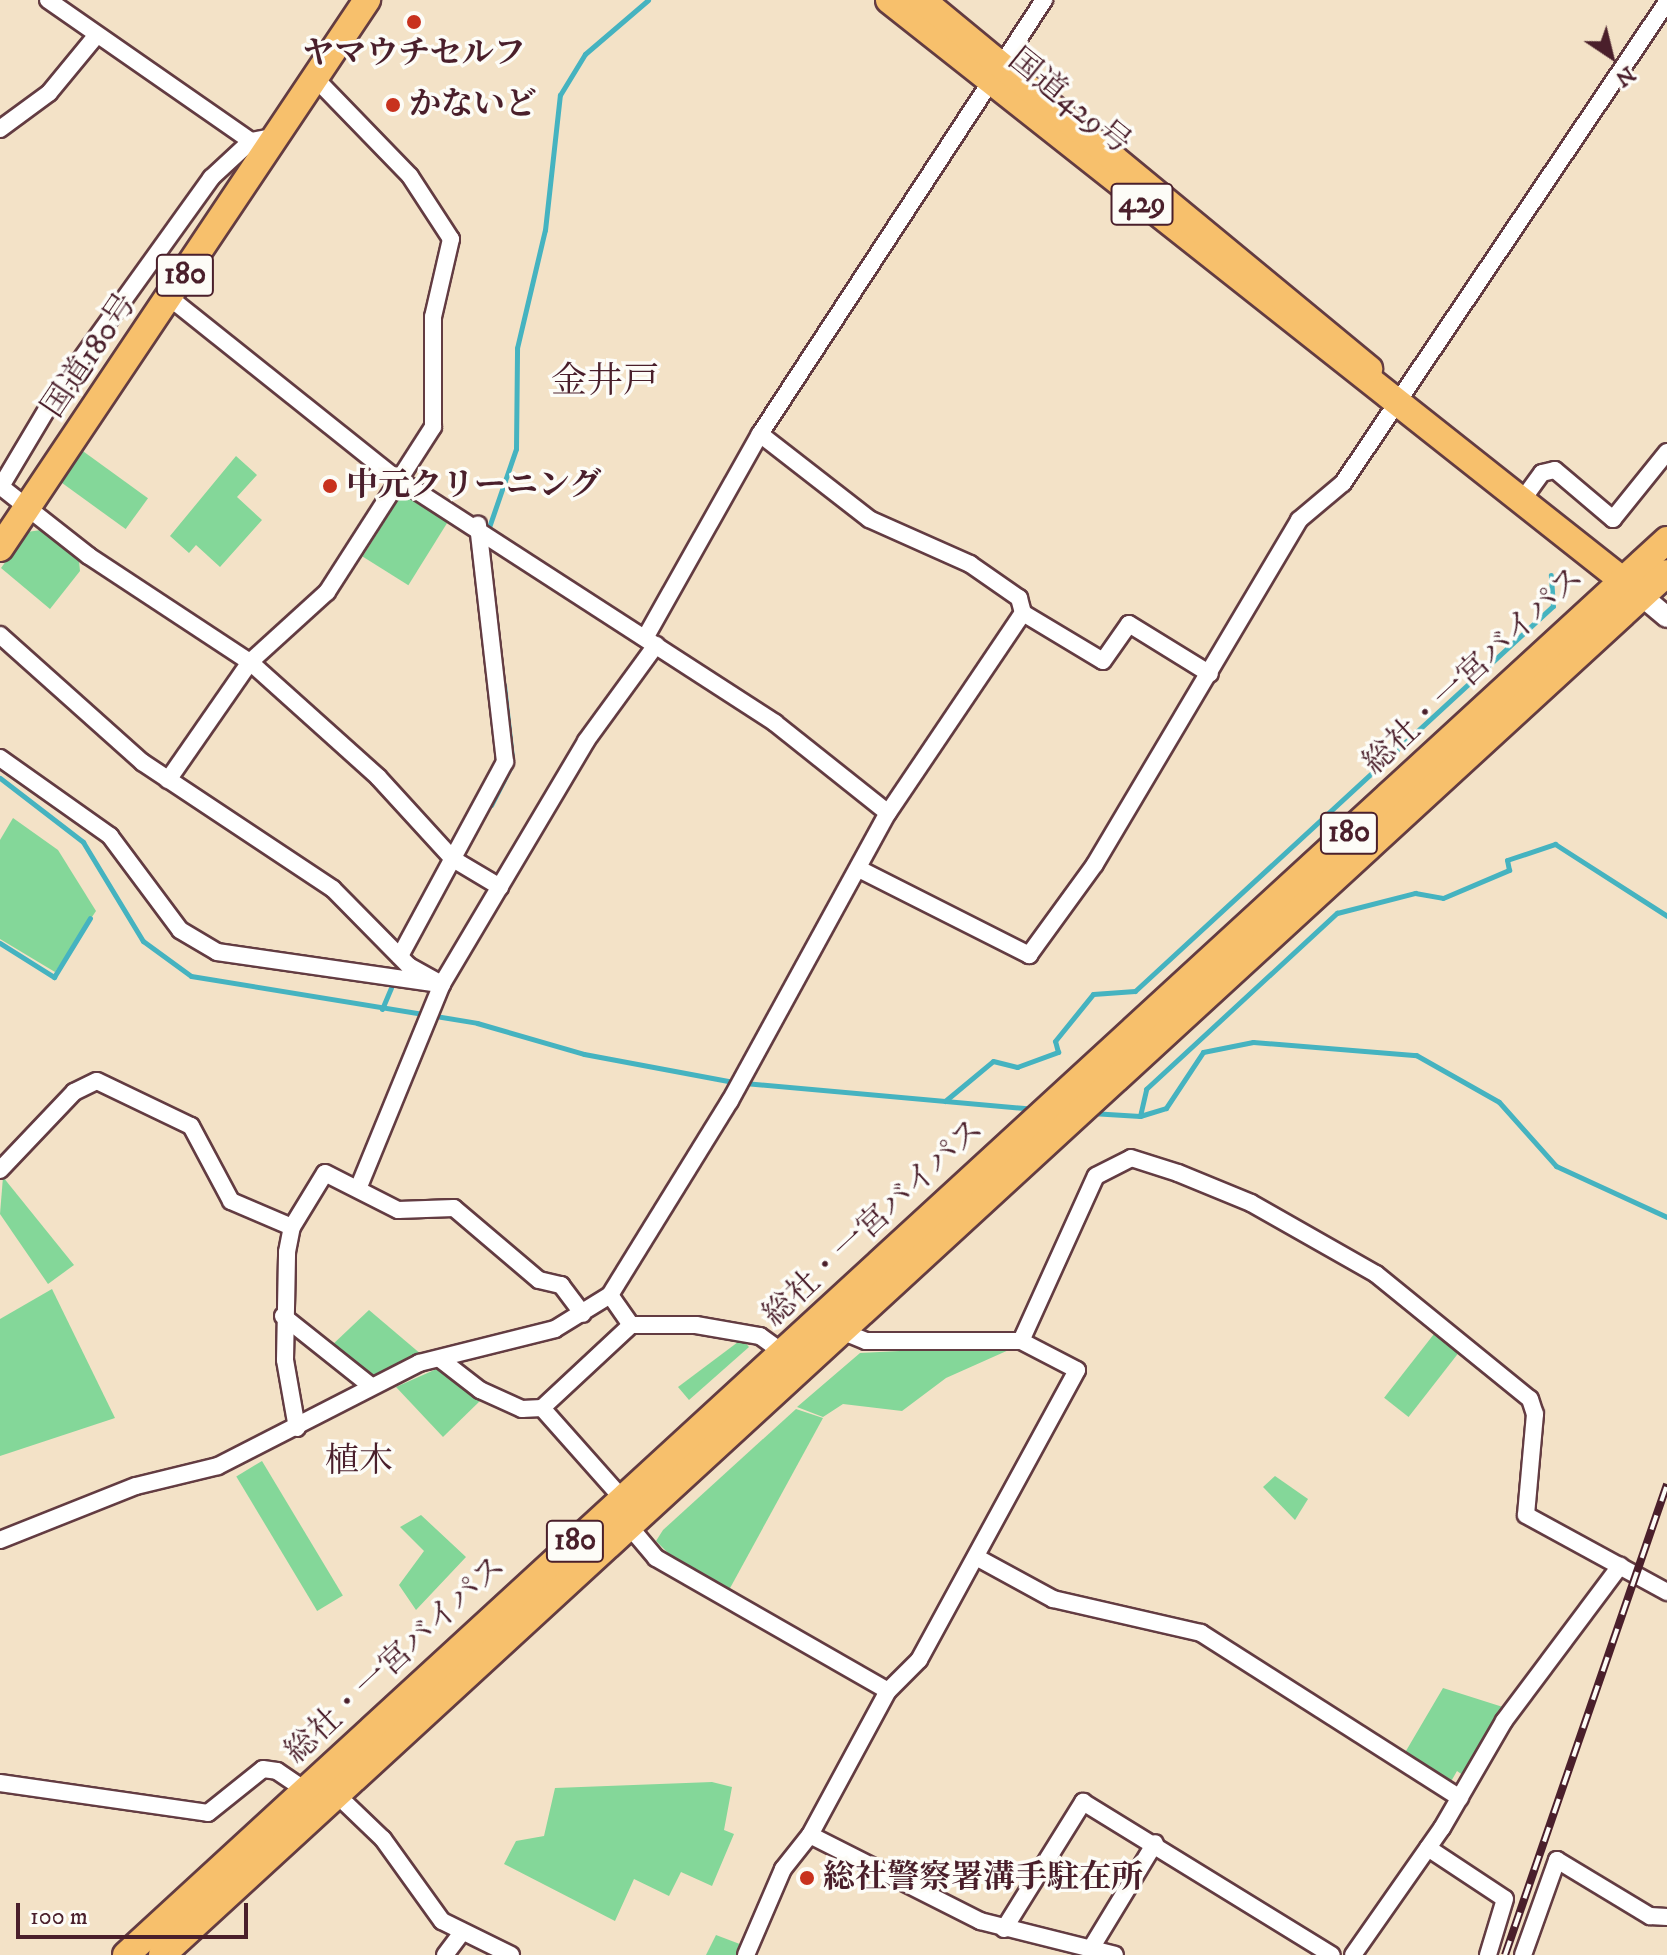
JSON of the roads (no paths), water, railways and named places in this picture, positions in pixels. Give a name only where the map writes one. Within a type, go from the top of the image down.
[{"type":"highway","name":"国道180号","points":[[0,548],[170,298],[264,138],[315,78],[367,0]]},
{"type":"highway","name":"国道429号","points":[[889,0],[998,75]]},
{"type":"highway","name":"国道429号","points":[[922,0],[998,75],[1332,357],[1399,401],[1643,597]]},
{"type":"highway","name":"総社・一宮バイパス","points":[[162,1955],[629,1526],[826,1334],[1026,1130],[1667,540]]},
{"type":"highway","name":"総社・一宮バイパス","points":[[126,1955],[783,1353],[826,1334],[1059,1132],[1667,573]]},
{"type":"street","points":[[48,0],[96,36],[264,138],[193,204],[56,394],[0,487],[29,506],[89,556],[250,662],[378,777],[457,862],[500,887]]},
{"type":"street","points":[[360,1184],[424,1036],[441,988],[586,741],[651,642],[760,434],[998,75],[1044,0]]},
{"type":"street","points":[[859,869],[1029,955],[1095,864],[1299,520],[1343,483],[1667,2]]},
{"type":"street","points":[[0,129],[49,93],[96,36]]},
{"type":"street","points":[[168,780],[250,662],[327,592],[433,427],[430,339],[451,239],[410,176],[315,78]]},
{"type":"street","points":[[170,298],[402,479],[485,529],[775,723],[888,813]]},
{"type":"street","points":[[760,434],[869,519],[970,564],[1019,598],[1023,613],[1103,661],[1129,624],[1210,674]]},
{"type":"street","points":[[1523,499],[1542,473],[1555,470],[1613,519],[1667,452]]},
{"type":"street","points":[[400,956],[457,862],[505,755],[485,529]]},
{"type":"street","points":[[1643,597],[1667,617]]},
{"type":"street","points":[[0,1540],[136,1486],[218,1466],[297,1428],[371,1386],[440,1359],[555,1329],[610,1295],[730,1101],[888,813],[1023,613]]},
{"type":"street","points":[[0,635],[168,780],[333,889],[400,956],[441,988]]},
{"type":"street","points":[[0,758],[110,836],[180,930],[217,952],[441,988]]},
{"type":"street","points":[[0,1170],[74,1092],[97,1081],[191,1126],[231,1201],[292,1227]]},
{"type":"street","points":[[1021,1341],[1096,1176],[1131,1158],[1166,1168],[1251,1203],[1376,1274],[1530,1399],[1535,1414],[1526,1515],[1667,1592]]},
{"type":"street","points":[[297,1428],[283,1316],[292,1227],[325,1173],[360,1184],[398,1210],[454,1208],[475,1220],[539,1280],[561,1285],[583,1314]]},
{"type":"street","points":[[610,1295],[631,1325]]},
{"type":"street","points":[[283,1316],[371,1386]]},
{"type":"street","points":[[440,1359],[480,1390],[522,1409],[542,1408],[631,1325],[696,1325],[760,1336],[783,1353]]},
{"type":"street","points":[[746,1955],[783,1869],[810,1835],[888,1691],[919,1660],[1077,1370],[1021,1341],[866,1341],[826,1334]]},
{"type":"street","points":[[542,1408],[622,1498],[629,1526],[656,1558],[888,1691]]},
{"type":"street","points":[[976,1557],[1053,1599],[1201,1633],[1460,1798]]},
{"type":"street","points":[[1353,1955],[1428,1848],[1504,1721],[1620,1566]]},
{"type":"street","points":[[0,1783],[208,1813],[263,1769],[305,1790],[336,1794],[383,1839],[429,1908],[460,1935],[511,1955]]},
{"type":"street","points":[[1004,1929],[1083,1802],[1155,1843],[1332,1955]]},
{"type":"street","points":[[810,1835],[1004,1929],[1061,1950],[1090,1950],[1115,1955]]},
{"type":"street","points":[[1090,1950],[1155,1843]]},
{"type":"street","points":[[1428,1848],[1505,1899],[1488,1955]]},
{"type":"street","points":[[1523,1955],[1557,1860],[1650,1916],[1667,1917]]},
{"type":"street","points":[[445,1955],[460,1935]]},
{"type":"waterway","points":[[487,533],[516,449],[517,348],[545,230],[560,95],[585,54],[648,0]]},
{"type":"waterway","points":[[945,1101],[993,1061],[1017,1067],[1058,1052],[1055,1041],[1093,994],[1135,991],[1553,606],[1551,575]]},
{"type":"waterway","points":[[504,685],[512,758]]},
{"type":"waterway","points":[[491,805],[510,768]]},
{"type":"waterway","points":[[0,778],[83,842],[143,941],[191,976],[477,1023],[584,1054],[733,1082],[1033,1109]]},
{"type":"waterway","points":[[1140,1116],[1146,1089],[1337,913],[1415,893],[1443,898],[1509,870],[1507,860],[1555,844],[1667,916]]},
{"type":"waterway","points":[[0,943],[54,977],[90,918]]},
{"type":"waterway","points":[[382,1009],[391,988]]},
{"type":"waterway","points":[[1091,1113],[1140,1116],[1166,1108],[1203,1052],[1253,1042],[1416,1055],[1499,1102],[1556,1166],[1667,1217]]},
{"type":"railway","points":[[1505,1955],[1667,1484]]},
{"type":"place","name":"ヤマウチセルフ","points":[[414,22]]},
{"type":"place","name":"かないど","points":[[393,105]]},
{"type":"place","name":"中元クリーニング","points":[[330,486]]},
{"type":"place","name":"総社警察署溝手駐在所","points":[[807,1878]]},
{"type":"district","name":"金井戸","points":[[605,382]]},
{"type":"district","name":"植木","points":[[359,1462]]}]
